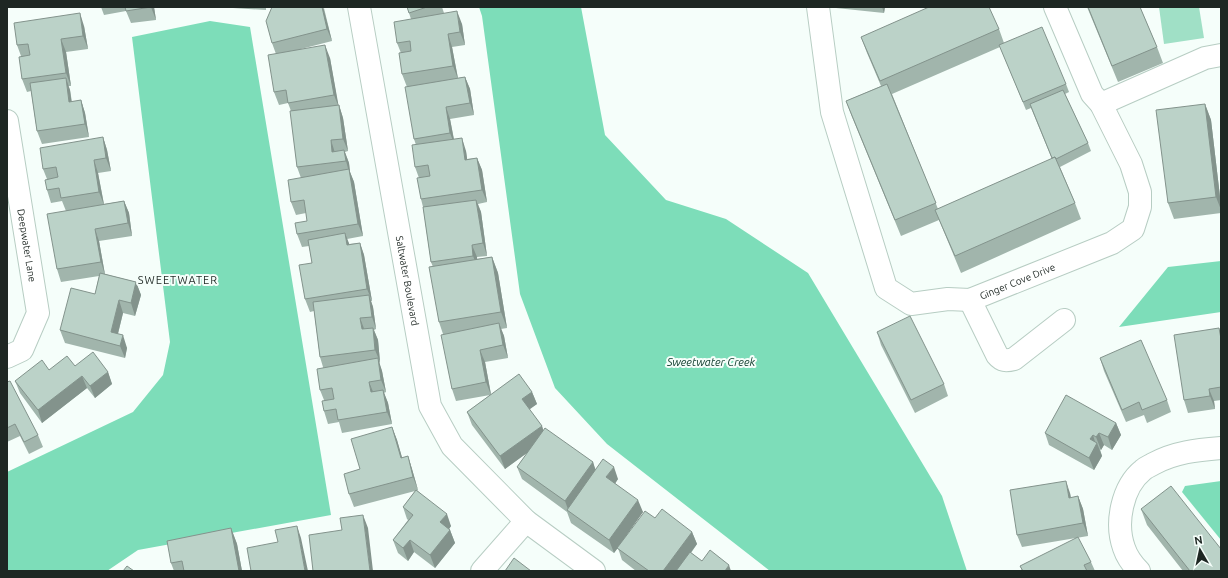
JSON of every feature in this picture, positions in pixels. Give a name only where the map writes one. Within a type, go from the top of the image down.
[{"type":"street","name":"Saltwater Boulevard","points":[[359,7],[430,406],[452,446],[526,521],[594,571]]},
{"type":"street","name":"Ginger Cove Drive","points":[[818,7],[832,112],[886,288],[911,304],[948,298],[970,300],[1112,243],[1133,229],[1140,207],[1140,192],[1131,164],[1101,104],[1092,94],[1054,7]]},
{"type":"street","points":[[1101,104],[1205,58],[1221,55]]},
{"type":"street","name":"Deepwater Lane","points":[[7,121],[38,313],[22,350],[7,357]]},
{"type":"street","points":[[970,300],[997,355],[1001,360],[1007,361],[1014,359],[1064,320]]},
{"type":"street","points":[[1139,571],[1133,565],[1124,548],[1120,524],[1123,501],[1130,484],[1143,470],[1164,458],[1186,451],[1221,448]]},
{"type":"street","points":[[482,571],[526,521]]},
{"type":"shaded area","points":[[1159,7],[1199,7],[1204,38],[1164,44]]},
{"type":"water","name":"Sweetwater Creek","points":[[479,7],[581,7],[605,135],[666,200],[726,219],[808,273],[942,496],[967,571],[770,571],[607,444],[555,388],[520,294],[482,16]]},
{"type":"water","points":[[210,21],[250,27],[331,515],[138,550],[107,571],[7,571],[7,472],[133,412],[163,375],[170,342],[132,37]]},
{"type":"water","points":[[1221,261],[1221,312],[1119,327],[1168,267]]},
{"type":"water","points":[[1221,481],[1221,540],[1182,492],[1185,486]]},
{"type":"building","points":[[125,7],[151,7],[126,11]]},
{"type":"building","points":[[272,7],[322,7],[327,29],[272,43],[266,21]]},
{"type":"building","points":[[407,7],[427,7],[409,13]]},
{"type":"building","points":[[929,7],[989,7],[999,29],[880,81],[861,37]]},
{"type":"building","points":[[1088,7],[1140,7],[1157,47],[1112,66]]},
{"type":"building","points":[[457,11],[460,32],[448,34],[453,66],[402,74],[399,53],[411,51],[410,41],[397,43],[394,22]]},
{"type":"building","points":[[80,13],[83,36],[61,39],[66,73],[22,79],[19,57],[30,55],[28,44],[17,45],[14,23]]},
{"type":"building","points":[[1042,27],[1066,84],[1023,102],[999,45]]},
{"type":"building","points":[[325,45],[334,95],[288,103],[286,90],[274,92],[268,55]]},
{"type":"building","points":[[465,77],[470,103],[446,107],[450,133],[414,139],[405,87]]},
{"type":"building","points":[[66,78],[69,102],[81,100],[85,124],[37,131],[30,83]]},
{"type":"building","points":[[887,84],[936,203],[895,220],[846,101]]},
{"type":"building","points":[[1063,90],[1088,143],[1056,159],[1055,157],[1052,158],[1030,104]]},
{"type":"building","points":[[1205,104],[1216,197],[1168,203],[1156,110]]},
{"type":"building","points":[[339,105],[343,139],[331,140],[332,152],[344,150],[346,161],[297,167],[290,111]]},
{"type":"building","points":[[103,137],[106,158],[94,160],[99,192],[61,198],[59,188],[47,190],[45,180],[58,177],[56,167],[43,169],[40,148]]},
{"type":"building","points":[[462,138],[465,160],[477,158],[482,190],[421,199],[417,178],[430,176],[428,165],[415,167],[412,145]]},
{"type":"building","points":[[1055,157],[1075,203],[955,256],[935,210]]},
{"type":"building","points":[[349,169],[358,224],[297,234],[295,223],[307,221],[304,200],[291,202],[288,180]]},
{"type":"building","points":[[476,200],[483,243],[472,245],[473,256],[431,262],[423,207]]},
{"type":"building","points":[[124,201],[128,223],[95,229],[101,262],[57,269],[47,214]]},
{"type":"building","points":[[345,233],[347,245],[360,243],[367,289],[305,299],[299,265],[312,263],[308,240]]},
{"type":"building","points":[[492,257],[501,312],[439,322],[429,267]]},
{"type":"building","points":[[100,273],[136,282],[131,303],[119,300],[111,332],[123,335],[120,346],[60,330],[71,288],[95,294]]},
{"type":"building","points":[[369,295],[372,317],[360,318],[362,329],[373,328],[375,350],[320,357],[313,302]]},
{"type":"building","points":[[910,316],[944,384],[911,400],[877,332]]},
{"type":"building","points":[[499,323],[503,345],[480,350],[486,382],[452,389],[441,335]]},
{"type":"building","points":[[1219,328],[1221,339],[1221,387],[1209,389],[1210,396],[1184,400],[1174,335]]},
{"type":"building","points":[[1141,340],[1167,400],[1142,410],[1139,402],[1122,410],[1100,358]]},
{"type":"building","points":[[93,352],[108,372],[90,386],[82,376],[38,410],[15,381],[42,360],[49,370],[67,356],[75,366]]},
{"type":"building","points":[[378,358],[381,380],[369,382],[371,392],[383,390],[387,412],[338,420],[336,409],[324,411],[322,401],[334,399],[332,388],[320,390],[317,369]]},
{"type":"building","points":[[519,374],[532,392],[522,399],[542,426],[500,456],[467,412]]},
{"type":"building","points":[[10,381],[38,435],[24,442],[15,424],[7,428],[7,382]]},
{"type":"building","points":[[1066,395],[1116,423],[1108,437],[1099,433],[1096,437],[1093,435],[1090,439],[1097,443],[1089,458],[1045,433]]},
{"type":"building","points":[[392,427],[401,458],[408,456],[413,477],[349,494],[344,474],[360,469],[351,439]]},
{"type":"building","points":[[545,428],[593,462],[565,501],[517,467]]},
{"type":"building","points":[[603,459],[614,467],[606,477],[638,500],[609,540],[567,510]]},
{"type":"building","points":[[1066,481],[1069,498],[1078,496],[1083,523],[1017,535],[1010,490]]},
{"type":"building","points":[[1171,486],[1221,549],[1221,571],[1190,571],[1141,509]]},
{"type":"building","points":[[416,490],[447,514],[440,522],[450,530],[430,555],[410,540],[403,548],[393,540],[413,515],[403,507]]},
{"type":"building","points":[[662,509],[692,532],[663,571],[649,571],[617,548],[645,511],[655,518]]},
{"type":"building","points":[[363,515],[370,571],[313,571],[309,535],[342,530],[340,518]]},
{"type":"building","points":[[297,526],[305,571],[251,571],[247,548],[278,542],[275,530]]},
{"type":"building","points":[[231,528],[239,571],[184,571],[182,561],[171,563],[167,541]]},
{"type":"building","points":[[1078,537],[1091,562],[1084,565],[1087,571],[1023,571],[1020,566]]},
{"type":"building","points":[[710,550],[729,565],[725,571],[676,571],[690,552],[702,561]]},
{"type":"building","points":[[514,558],[531,571],[505,571]]},
{"type":"building","points":[[127,566],[134,571],[123,571]]},
{"type":"district","name":"SWEETWATER","points":[[178,280]]}]
